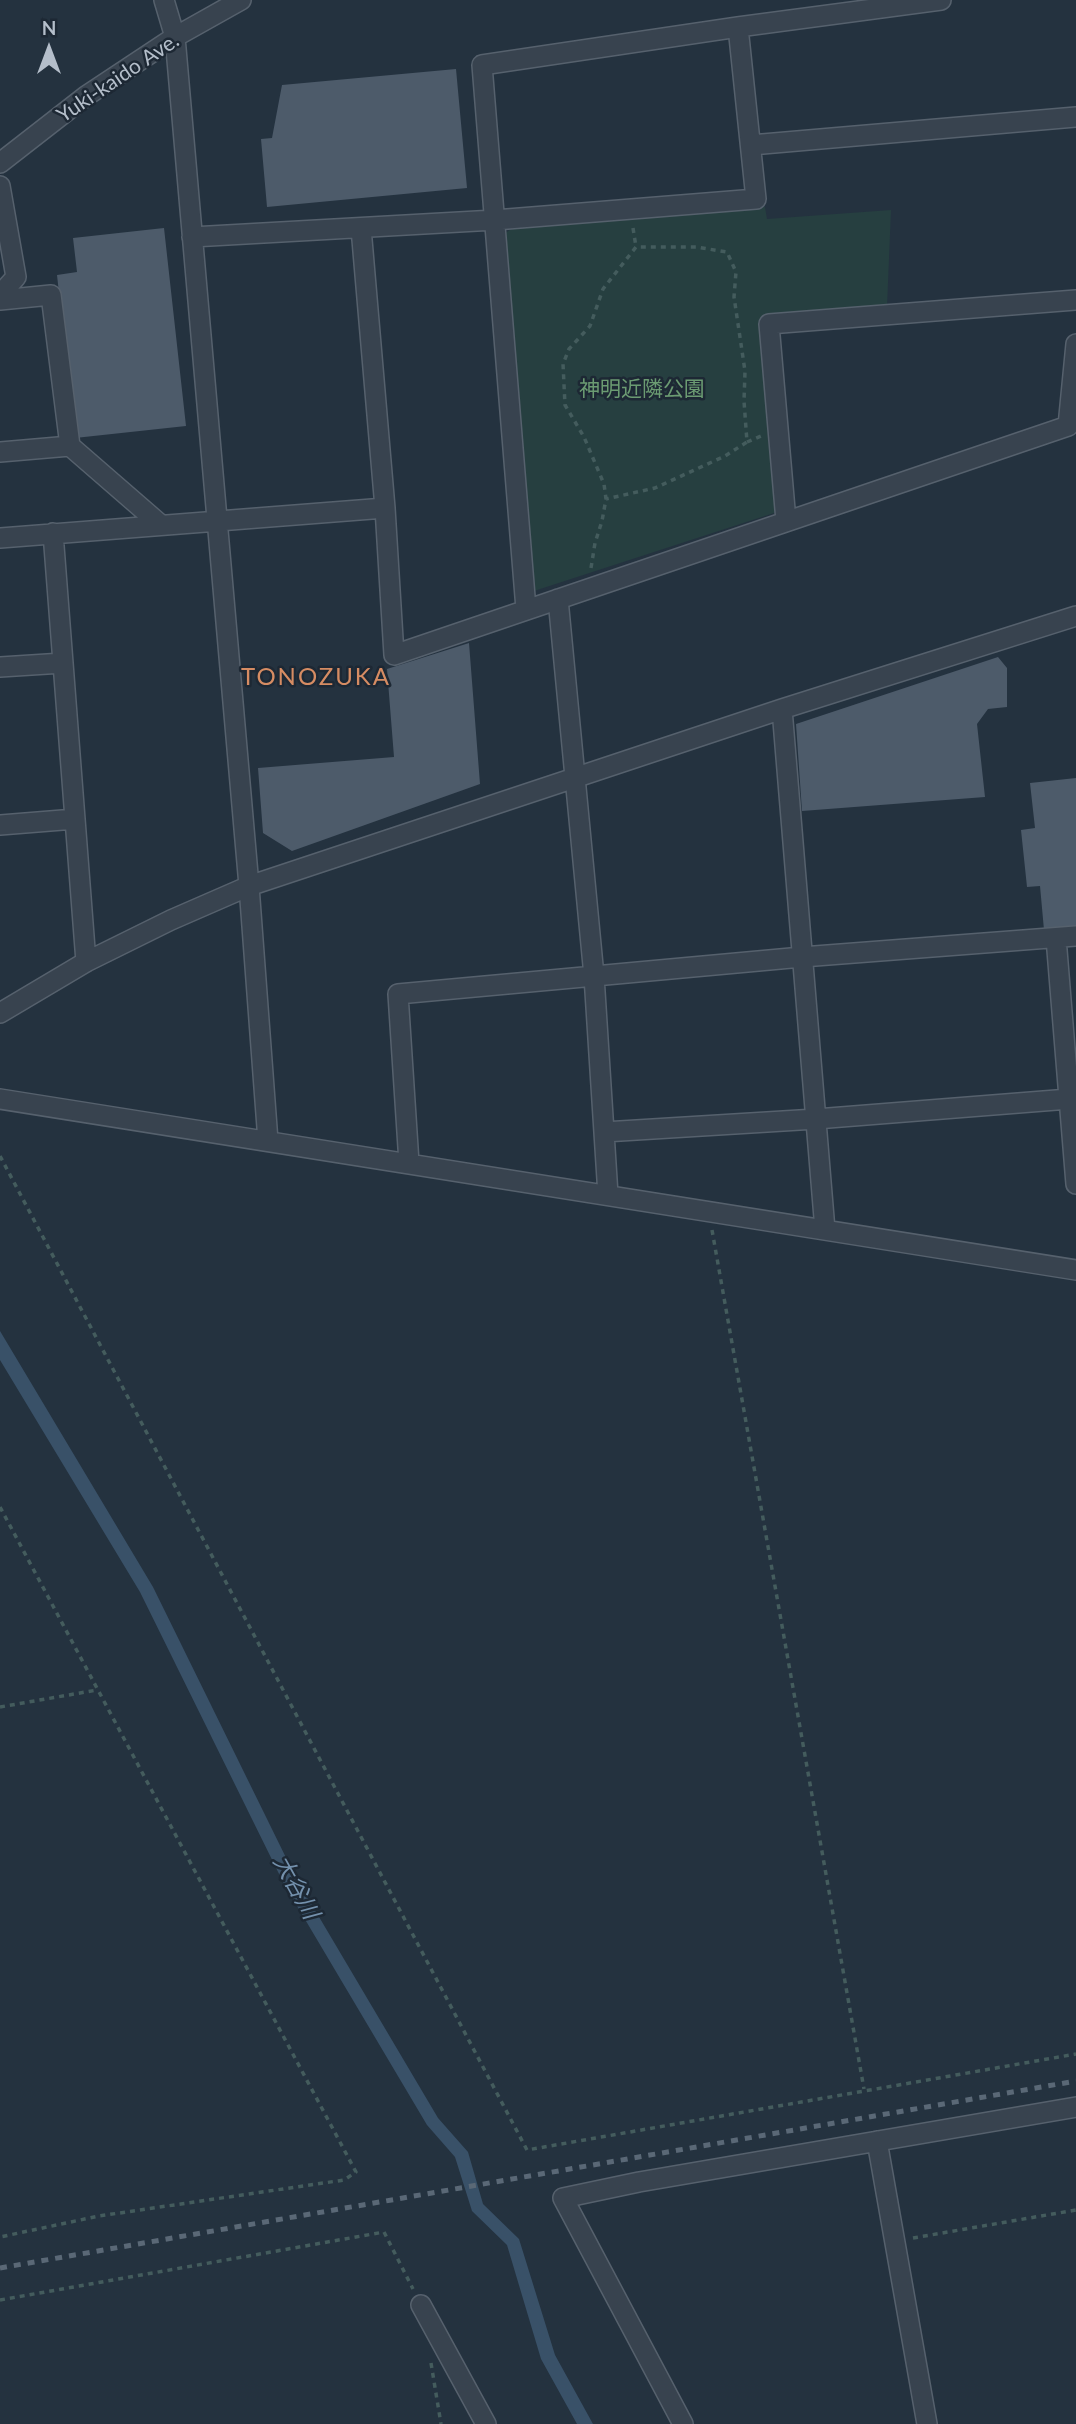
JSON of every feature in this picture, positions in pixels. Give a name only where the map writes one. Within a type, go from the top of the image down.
[{"type":"street","points":[[164,0],[175,37],[249,886],[268,1141]]},
{"type":"street","name":"Yuki-kaido Ave.","points":[[0,163],[86,96],[175,37],[241,0]]},
{"type":"street","points":[[526,609],[482,65],[738,27],[813,8],[941,0]]},
{"type":"street","points":[[192,237],[495,220],[756,199],[738,27]]},
{"type":"street","points":[[751,145],[1076,117]]},
{"type":"street","points":[[0,186],[16,276],[0,298]]},
{"type":"street","points":[[361,228],[385,509],[394,655],[1068,426],[1076,344]]},
{"type":"street","points":[[0,298],[51,295],[71,446],[161,525]]},
{"type":"street","points":[[786,522],[769,324],[1076,300]]},
{"type":"street","points":[[0,452],[71,446]]},
{"type":"street","points":[[0,538],[385,509]]},
{"type":"street","points":[[53,533],[86,962]]},
{"type":"street","points":[[558,600],[594,976],[608,1195]]},
{"type":"street","points":[[0,1013],[86,962],[171,920],[249,886],[782,709],[1076,615]]},
{"type":"street","points":[[0,667],[63,663]]},
{"type":"street","points":[[782,709],[825,1230]]},
{"type":"street","points":[[0,825],[75,819]]},
{"type":"street","points":[[409,1163],[398,994],[802,957],[1076,936]]},
{"type":"street","points":[[1056,938],[1076,1184]]},
{"type":"street","points":[[0,1099],[608,1195],[709,1214],[1076,1270]]},
{"type":"street","points":[[604,1132],[1069,1099]]},
{"type":"street","points":[[683,2424],[563,2198],[639,2182],[1076,2107]]},
{"type":"street","points":[[877,2141],[927,2424]]},
{"type":"street","points":[[421,2305],[486,2424]]},
{"type":"path","points":[[587,589],[594,543],[606,499],[604,484],[584,437],[565,405],[563,364],[569,349],[590,326],[603,289],[636,247],[696,247],[727,252],[736,272],[734,297],[745,371],[747,442],[725,456],[655,488],[606,499]]},
{"type":"path","points":[[0,1156],[527,2150],[1076,2054]]},
{"type":"path","points":[[709,1214],[864,2089]]},
{"type":"path","points":[[0,1507],[356,2172],[344,2180],[99,2216],[0,2237]]},
{"type":"path","points":[[0,1707],[97,1690]]},
{"type":"path","points":[[895,2241],[1076,2210]]},
{"type":"path","points":[[0,2300],[384,2232],[421,2305]]},
{"type":"path","points":[[430,2358],[441,2424]]},
{"type":"green space","name":"神明近隣公園","points":[[765,207],[767,219],[891,210],[887,307],[762,317],[777,502],[774,513],[534,591],[504,234],[514,227]]},
{"type":"water","name":"大谷川","points":[[0,1331],[153,1587],[296,1878],[438,2118],[468,2152],[483,2204],[519,2239],[555,2355],[593,2424],[577,2424],[541,2359],[507,2245],[472,2211],[455,2157],[427,2125],[284,1884],[140,1592],[0,1360]]},
{"type":"building","points":[[456,69],[467,188],[267,207],[261,139],[272,138],[282,85]]},
{"type":"building","points":[[164,228],[186,426],[75,438],[57,275],[77,272],[73,238]]},
{"type":"building","points":[[469,643],[480,784],[292,851],[263,833],[258,768],[394,757],[387,669]]},
{"type":"building","points":[[998,657],[1007,668],[1007,707],[988,709],[977,724],[985,797],[802,811],[796,724]]},
{"type":"building","points":[[1076,778],[1076,926],[1044,930],[1040,886],[1027,887],[1021,830],[1035,828],[1030,783]]},
{"type":"railway","points":[[0,2268],[1076,2081]]},
{"type":"district","name":"TONOZUKA","points":[[316,677]]}]
